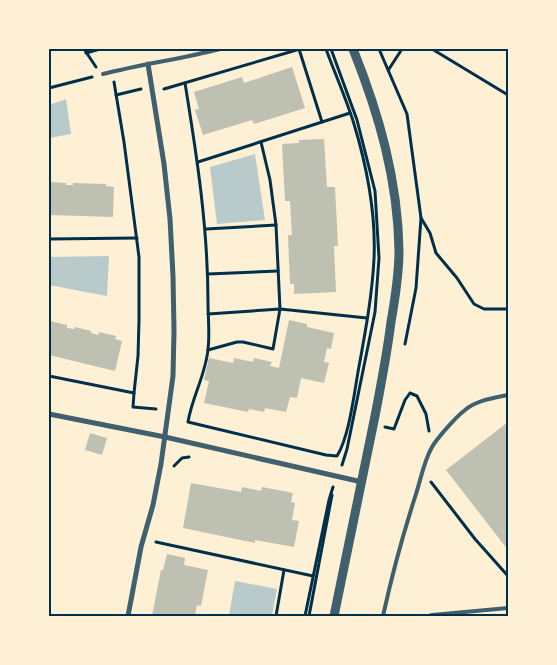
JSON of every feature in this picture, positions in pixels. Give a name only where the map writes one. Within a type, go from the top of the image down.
[{"type":"street","points":[[334,616],[384,368],[397,282],[399,252],[394,189],[389,159],[377,115],[353,49]]},
{"type":"street","points":[[128,616],[141,547],[156,491],[165,437],[172,376],[174,331],[170,219],[164,164],[148,64]]},
{"type":"street","points":[[49,414],[165,437],[362,482]]},
{"type":"lane","points":[[102,74],[220,49]]},
{"type":"lane","points":[[383,616],[391,582],[432,446],[466,409],[486,399],[508,395]]},
{"type":"lane","points":[[428,616],[508,608]]},
{"type":"path","points":[[84,49],[102,74]]},
{"type":"path","points":[[86,53],[100,49]]},
{"type":"path","points":[[116,94],[164,89],[300,49],[322,122]]},
{"type":"path","points":[[185,83],[198,162],[206,230],[208,274],[208,350],[201,378],[189,412],[188,422],[337,456],[349,420],[368,318],[374,257],[372,208],[360,148],[350,113],[326,49]]},
{"type":"path","points":[[307,616],[329,500],[347,450],[375,312],[379,258],[374,191],[357,120],[331,49]]},
{"type":"path","points":[[389,69],[402,49]]},
{"type":"path","points":[[432,49],[508,94]]},
{"type":"path","points":[[49,376],[134,393],[138,356],[139,257],[124,142],[112,72]]},
{"type":"path","points":[[49,88],[102,74]]},
{"type":"path","points":[[198,162],[350,113]]},
{"type":"path","points":[[208,350],[237,342],[273,349],[280,309],[276,225],[270,180],[261,142]]},
{"type":"path","points":[[421,218],[430,233],[436,253],[457,278],[474,304],[484,309],[508,309]]},
{"type":"path","points":[[206,230],[276,225]]},
{"type":"path","points":[[49,239],[137,238]]},
{"type":"path","points":[[208,274],[278,271]]},
{"type":"path","points":[[208,314],[280,309],[368,318]]},
{"type":"path","points":[[394,429],[405,400],[410,393],[417,396],[424,410]]},
{"type":"path","points":[[172,470],[179,460],[191,457]]},
{"type":"path","points":[[423,471],[475,539],[508,576]]},
{"type":"path","points":[[327,486],[331,493]]},
{"type":"path","points":[[152,541],[315,576]]},
{"type":"path","points":[[276,616],[284,570]]},
{"type":"shaded area","points":[[66,99],[71,134],[49,138],[49,105]]},
{"type":"shaded area","points":[[255,154],[265,220],[217,224],[210,167]]},
{"type":"shaded area","points":[[109,256],[107,296],[49,285],[49,257]]},
{"type":"shaded area","points":[[235,581],[277,589],[272,616],[229,616]]},
{"type":"building","points":[[292,67],[305,108],[254,124],[252,120],[203,135],[195,110],[199,109],[194,92],[242,77],[244,83]]},
{"type":"building","points":[[324,139],[327,187],[335,187],[338,246],[334,246],[336,292],[294,294],[294,284],[290,284],[288,235],[292,235],[290,201],[285,201],[282,144],[299,143],[299,140]]},
{"type":"building","points":[[49,182],[66,183],[66,185],[73,185],[73,183],[106,184],[106,186],[114,187],[113,217],[49,215]]},
{"type":"building","points":[[289,320],[307,324],[307,327],[334,333],[331,349],[327,348],[324,362],[329,363],[324,383],[301,378],[297,398],[290,397],[286,412],[265,408],[264,412],[249,409],[248,412],[204,403],[209,381],[204,380],[209,358],[233,363],[234,358],[253,362],[254,358],[272,362],[270,366],[279,368]]},
{"type":"building","points":[[50,321],[67,325],[67,328],[74,329],[75,327],[98,335],[99,332],[116,336],[115,339],[122,341],[115,371],[49,355]]},
{"type":"building","points":[[508,422],[508,550],[446,470]]},
{"type":"building","points":[[90,433],[107,438],[102,455],[85,450]]},
{"type":"building","points":[[191,483],[241,492],[242,487],[261,491],[262,487],[293,493],[291,502],[295,503],[292,520],[299,521],[294,547],[255,540],[255,543],[183,528]]},
{"type":"building","points":[[167,554],[185,558],[184,565],[208,570],[201,606],[197,605],[195,616],[152,616],[161,570],[163,570]]}]
